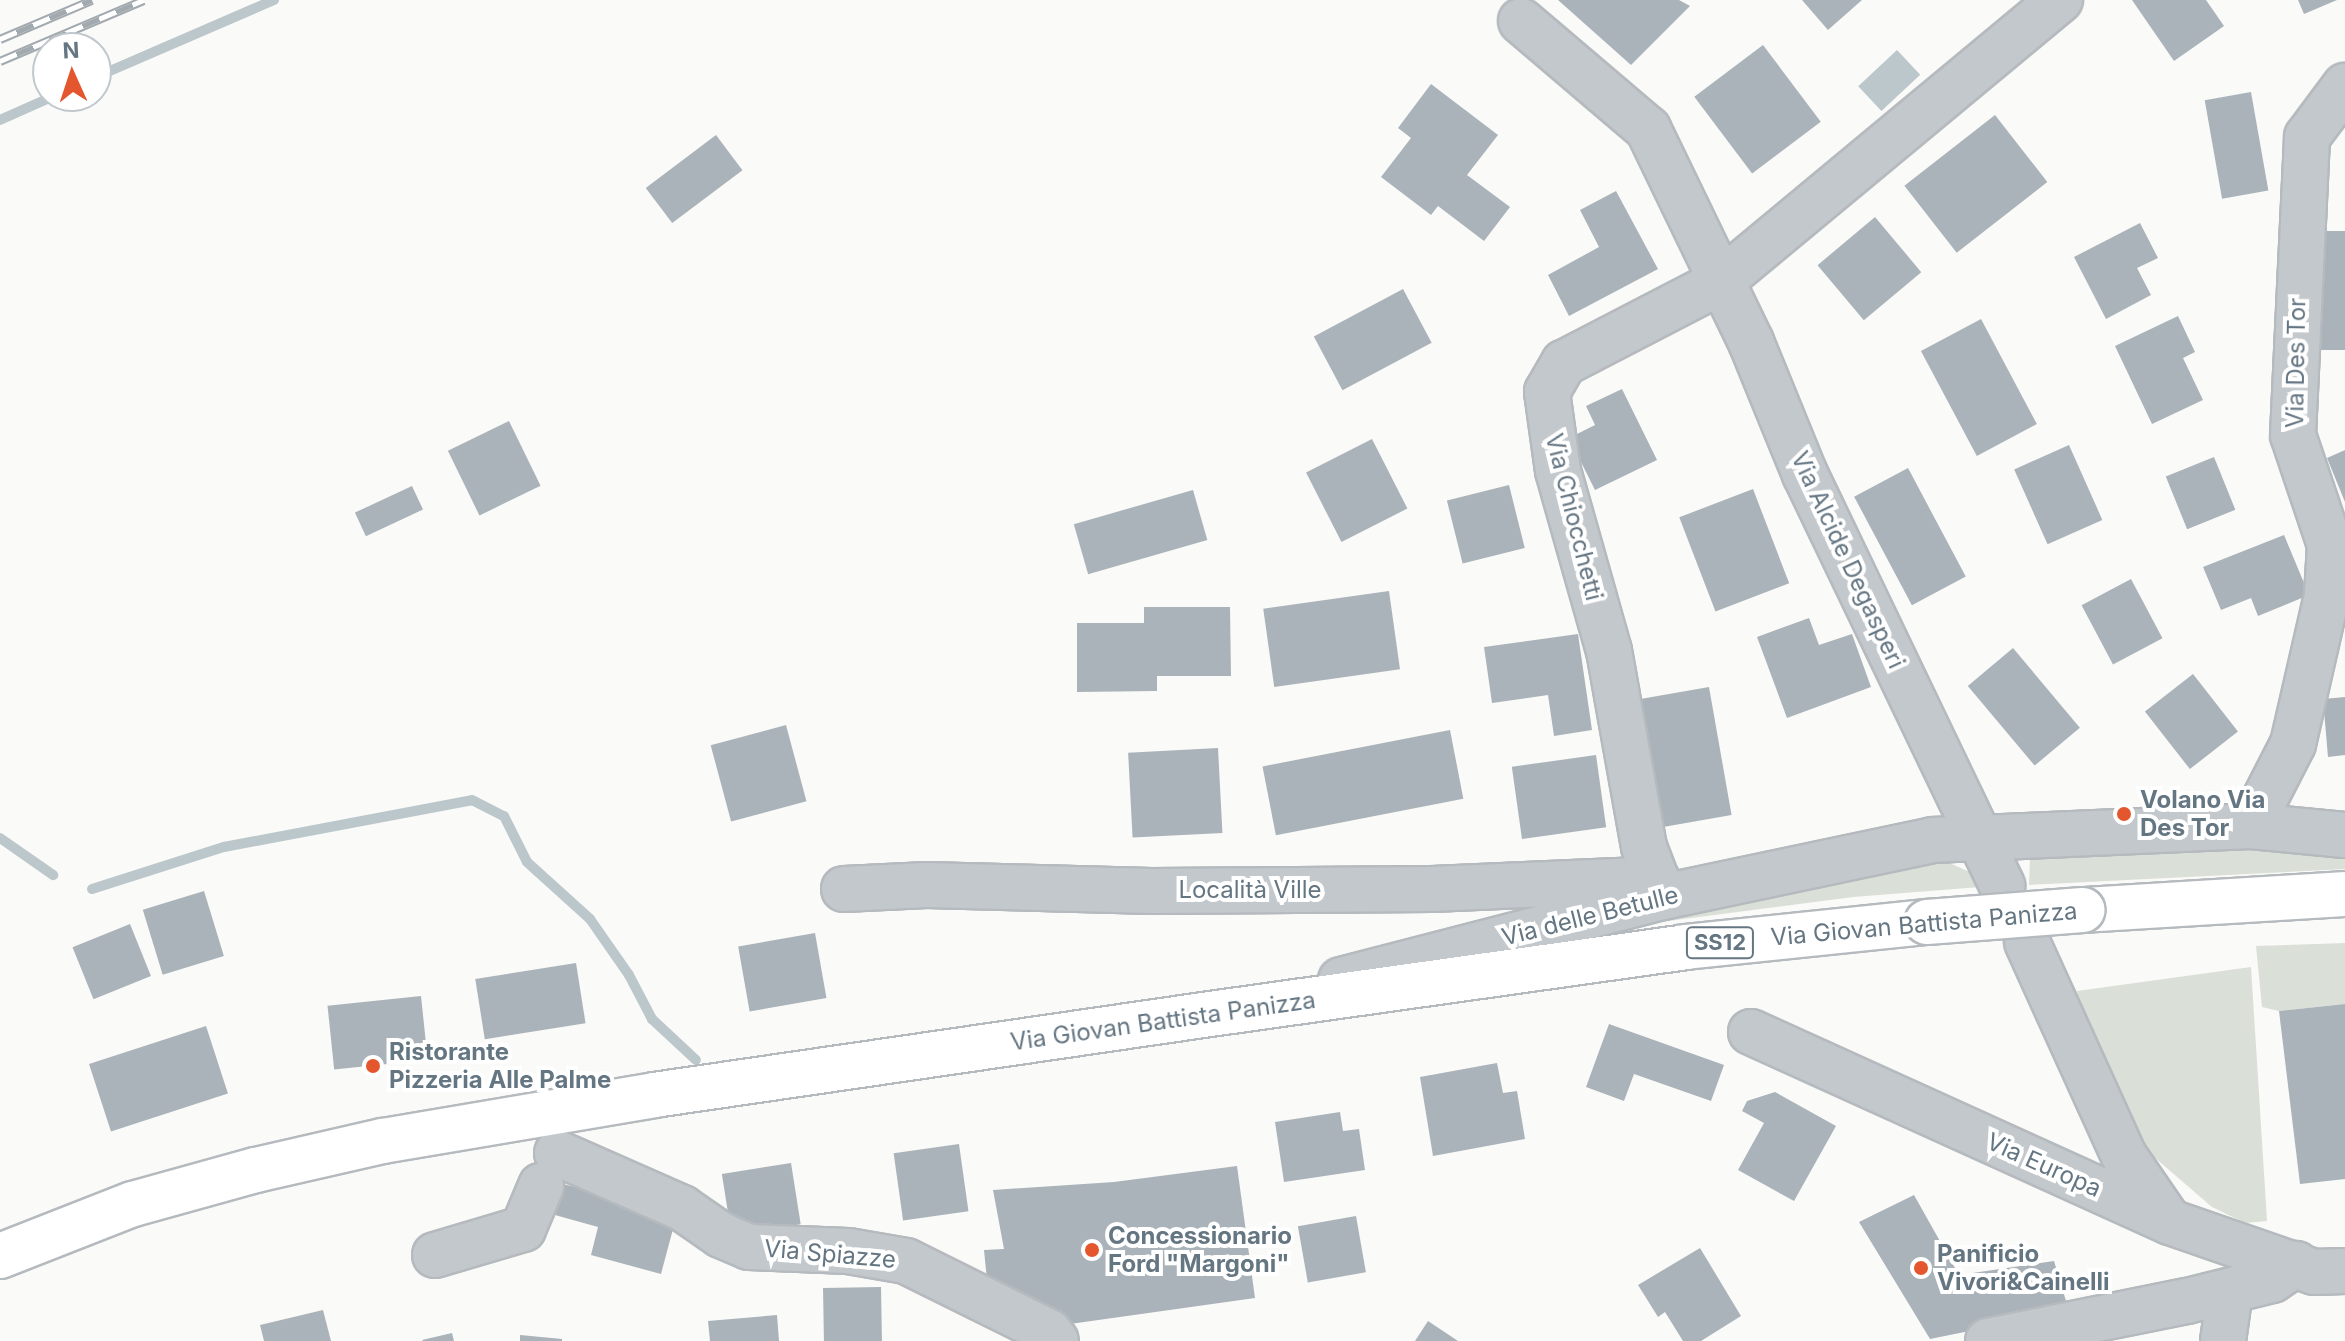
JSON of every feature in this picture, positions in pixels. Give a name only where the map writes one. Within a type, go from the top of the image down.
[{"type":"main road","name":"Via Giovan Battista Panizza","points":[[0,1256],[133,1204],[256,1170],[383,1141],[654,1095],[1684,947],[1927,922],[2345,894]]},
{"type":"street","points":[[1720,282],[2060,0]]},
{"type":"street","name":"Via Alcide Degasperi","points":[[1521,21],[1648,129],[1751,342],[1805,474],[2002,886]]},
{"type":"street","name":"Via Des Tor","points":[[2251,826],[2293,744],[2327,595],[2330,545],[2293,435],[2296,329],[2307,137],[2345,86]]},
{"type":"street","name":"Via Chiocchetti","points":[[1655,874],[1609,651],[1558,471],[1547,392],[1564,363],[1720,282]]},
{"type":"street","name":"Via delle Betulle","points":[[1203,1015],[1655,874],[1864,853],[1980,835],[2251,826],[2345,835]]},
{"type":"street","name":"Località Ville","points":[[844,889],[927,885],[1152,891],[1432,889],[1655,874]]},
{"type":"street","points":[[2027,942],[2124,1156],[2170,1222]]},
{"type":"street","name":"Via Europa","points":[[1751,1032],[2170,1222],[2314,1272],[2345,1271]]},
{"type":"street","name":"Via Spiazze","points":[[435,1255],[523,1229],[549,1170],[682,1208],[721,1235],[749,1247],[848,1251],[906,1261],[1049,1332],[1056,1341]]},
{"type":"street","points":[[1988,1341],[2230,1291],[2272,1280],[2296,1264]]},
{"type":"street","points":[[2223,1341],[2230,1291]]},
{"type":"shaded area","points":[[1897,50],[1920,75],[1881,111],[1858,86]]},
{"type":"shaded area","points":[[2117,842],[2212,851],[2345,846],[2345,869],[2029,885],[2030,858],[2045,848]]},
{"type":"shaded area","points":[[1945,861],[1972,873],[1980,887],[1853,897],[1614,928],[1880,863]]},
{"type":"shaded area","points":[[2345,943],[2345,1004],[2279,1011],[2262,1007],[2256,946]]},
{"type":"shaded area","points":[[2251,967],[2267,1221],[2245,1223],[2212,1207],[2132,1138],[2089,1049],[2077,991]]},
{"type":"building","points":[[1558,0],[1679,0],[1690,6],[1631,65]]},
{"type":"building","points":[[1802,0],[1862,0],[1828,30]]},
{"type":"building","points":[[2132,0],[2206,0],[2224,26],[2174,61]]},
{"type":"building","points":[[2298,0],[2337,0],[2304,14]]},
{"type":"building","points":[[1763,45],[1821,122],[1752,173],[1694,97]]},
{"type":"building","points":[[1431,84],[1498,135],[1467,175],[1510,207],[1484,241],[1438,206],[1431,215],[1381,177],[1411,138],[1398,128]]},
{"type":"building","points":[[2251,92],[2268,190],[2222,199],[2205,100]]},
{"type":"building","points":[[1995,115],[2047,182],[1957,253],[1904,186]]},
{"type":"building","points":[[716,135],[742,170],[672,223],[646,188]]},
{"type":"building","points":[[1616,191],[1658,269],[1569,316],[1548,275],[1599,247],[1580,210]]},
{"type":"building","points":[[1875,217],[1921,272],[1864,320],[1818,265]]},
{"type":"building","points":[[2140,223],[2158,258],[2137,268],[2151,295],[2106,319],[2074,257]]},
{"type":"building","points":[[2310,231],[2345,231],[2345,350],[2310,350]]},
{"type":"building","points":[[1403,289],[1432,343],[1342,390],[1314,336]]},
{"type":"building","points":[[2178,316],[2195,352],[2183,358],[2203,400],[2152,424],[2115,346]]},
{"type":"building","points":[[1981,319],[2037,424],[1977,456],[1921,351]]},
{"type":"building","points":[[1622,389],[1657,460],[1595,490],[1569,438],[1595,425],[1586,406]]},
{"type":"building","points":[[509,421],[541,486],[479,516],[448,451]]},
{"type":"building","points":[[1372,439],[1407,508],[1341,542],[1306,473]]},
{"type":"building","points":[[2069,445],[2102,520],[2048,544],[2014,469]]},
{"type":"building","points":[[2345,450],[2345,502],[2327,458]]},
{"type":"building","points":[[2214,457],[2235,510],[2187,529],[2166,476]]},
{"type":"building","points":[[1908,468],[1966,577],[1912,605],[1854,497]]},
{"type":"building","points":[[1509,485],[1525,548],[1463,564],[1447,500]]},
{"type":"building","points":[[412,486],[423,510],[366,536],[355,513]]},
{"type":"building","points":[[1753,489],[1789,583],[1715,612],[1679,517]]},
{"type":"building","points":[[1193,490],[1207,540],[1088,574],[1074,524]]},
{"type":"building","points":[[2284,535],[2309,595],[2258,616],[2251,598],[2221,610],[2203,567]]},
{"type":"building","points":[[2131,579],[2162,638],[2113,664],[2082,605]]},
{"type":"building","points":[[1389,591],[1400,669],[1274,687],[1263,609]]},
{"type":"building","points":[[1144,607],[1230,607],[1231,676],[1157,676],[1157,691],[1077,692],[1077,623],[1144,623]]},
{"type":"building","points":[[1809,618],[1819,645],[1852,634],[1871,687],[1787,718],[1757,637]]},
{"type":"building","points":[[1578,634],[1592,730],[1554,736],[1548,695],[1492,703],[1484,647]]},
{"type":"building","points":[[2013,648],[2080,728],[2035,766],[1968,686]]},
{"type":"building","points":[[2193,674],[2238,732],[2190,769],[2145,712]]},
{"type":"building","points":[[1709,687],[1732,815],[1662,827],[1639,699]]},
{"type":"building","points":[[2345,697],[2345,755],[2328,757],[2323,699]]},
{"type":"building","points":[[786,725],[806,801],[731,821],[711,745]]},
{"type":"building","points":[[1450,730],[1463,799],[1276,835],[1263,766]]},
{"type":"building","points":[[1218,748],[1222,833],[1133,838],[1128,753]]},
{"type":"building","points":[[1596,755],[1606,827],[1522,839],[1512,767]]},
{"type":"building","points":[[204,891],[224,956],[163,975],[143,910]]},
{"type":"building","points":[[130,924],[151,976],[93,999],[73,947]]},
{"type":"building","points":[[815,933],[826,998],[750,1012],[738,947]]},
{"type":"building","points":[[576,963],[586,1023],[485,1039],[475,979]]},
{"type":"building","points":[[421,996],[428,1060],[334,1069],[328,1006]]},
{"type":"building","points":[[2345,1004],[2345,1179],[2300,1184],[2279,1011]]},
{"type":"building","points":[[1609,1024],[1724,1065],[1711,1101],[1634,1074],[1624,1101],[1586,1087]]},
{"type":"building","points":[[206,1026],[228,1094],[111,1132],[89,1064]]},
{"type":"building","points":[[1497,1063],[1503,1093],[1517,1091],[1525,1139],[1433,1156],[1420,1077]]},
{"type":"building","points":[[1775,1092],[1836,1126],[1794,1201],[1738,1170],[1764,1123],[1742,1111],[1747,1101]]},
{"type":"building","points":[[1340,1112],[1343,1131],[1359,1129],[1365,1170],[1284,1182],[1275,1122]]},
{"type":"building","points":[[959,1144],[968,1211],[903,1221],[894,1153]]},
{"type":"building","points":[[791,1163],[801,1224],[732,1235],[722,1174]]},
{"type":"building","points":[[1237,1166],[1255,1298],[1070,1324],[988,1290],[984,1250],[1004,1249],[993,1190],[1114,1182]]},
{"type":"building","points":[[563,1184],[677,1214],[661,1274],[591,1255],[598,1227],[555,1215]]},
{"type":"building","name":"Panificio Vivori&Cainelli","points":[[1914,1195],[1959,1275],[2054,1261],[2069,1311],[1930,1339],[1859,1222]]},
{"type":"building","points":[[1356,1216],[1366,1272],[1308,1282],[1298,1226]]},
{"type":"building","points":[[1700,1248],[1741,1316],[1701,1341],[1683,1341],[1665,1312],[1658,1317],[1638,1285]]},
{"type":"building","points":[[881,1287],[882,1341],[824,1341],[823,1288]]},
{"type":"building","points":[[323,1310],[331,1341],[264,1341],[260,1325]]},
{"type":"building","points":[[777,1315],[779,1341],[710,1341],[708,1321]]},
{"type":"building","points":[[1428,1321],[1458,1341],[1415,1341]]},
{"type":"building","points":[[452,1333],[454,1341],[422,1340]]},
{"type":"building","points":[[520,1335],[562,1339],[562,1341],[520,1341]]},
{"type":"waterway","points":[[112,70],[274,0]]},
{"type":"waterway","points":[[0,120],[32,106]]},
{"type":"waterway","points":[[92,889],[224,847],[472,800],[504,816],[527,862],[590,919],[629,975],[652,1019],[696,1060]]},
{"type":"waterway","points":[[0,838],[53,875]]},
{"type":"railway","points":[[0,39],[92,0]]},
{"type":"railway","points":[[0,61],[144,0]]},
{"type":"place","name":"Volano Via Des Tor","points":[[2124,814]]},
{"type":"place","name":"Ristorante Pizzeria Alle Palme","points":[[373,1066]]},
{"type":"place","name":"Concessionario Ford \"Margoni\"","points":[[1092,1250]]},
{"type":"place","name":"Panificio Vivori&Cainelli","points":[[1921,1268]]}]
